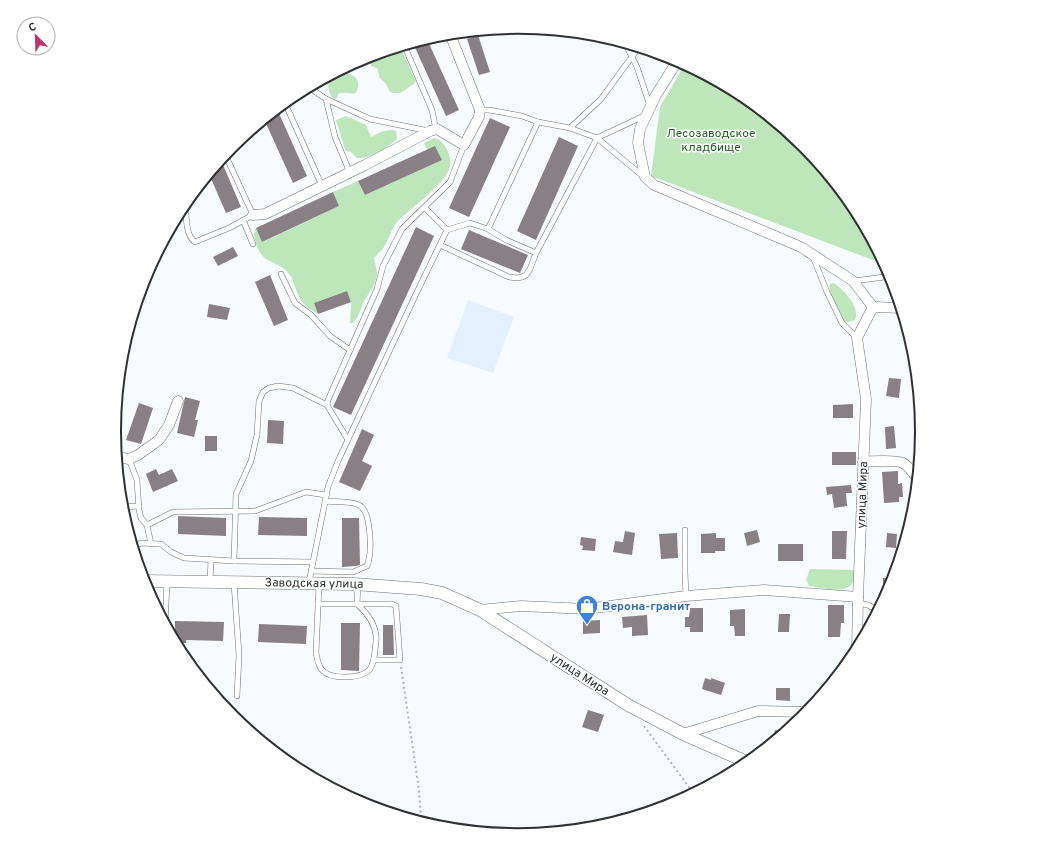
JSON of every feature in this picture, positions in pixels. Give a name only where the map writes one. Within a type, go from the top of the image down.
[{"type":"street","points":[[253,215],[265,214],[350,173],[433,130],[437,129],[464,145],[480,110],[452,40]]},
{"type":"street","points":[[675,66],[640,129],[638,143],[645,178],[654,185],[801,247],[853,281],[873,307]]},
{"type":"street","points":[[857,338],[873,307]]},
{"type":"street","points":[[873,307],[896,308]]},
{"type":"street","name":"улица Мира","points":[[857,338],[866,399],[857,639]]},
{"type":"street","points":[[122,458],[129,459],[138,455],[159,440],[169,425],[178,401]]},
{"type":"street","points":[[864,462],[902,462],[914,473]]},
{"type":"street","name":"Заводская улица","points":[[150,581],[234,582],[313,579],[421,589],[442,593],[480,610]]},
{"type":"street","points":[[480,610],[521,606],[587,609],[686,596],[764,590],[858,600]]},
{"type":"street","name":"улица Мира","points":[[480,610],[628,705],[684,734],[742,760]]},
{"type":"street","points":[[684,734],[758,712],[801,712]]},
{"type":"lane","points":[[440,245],[509,276],[517,278],[526,275],[536,253],[597,138],[649,111],[637,67],[629,50]]},
{"type":"lane","points":[[314,91],[326,99],[370,118],[433,130],[432,110],[406,51]]},
{"type":"lane","points":[[570,128],[601,99],[635,52]]},
{"type":"lane","points":[[326,99],[335,137],[350,173]]},
{"type":"lane","points":[[287,109],[322,186]]},
{"type":"lane","points":[[480,110],[489,110],[522,116],[538,122],[570,128],[597,138],[645,178]]},
{"type":"lane","points":[[488,229],[538,122]]},
{"type":"lane","points":[[327,405],[377,289],[383,266],[402,229],[450,182],[464,145]]},
{"type":"lane","points":[[187,213],[190,237],[195,242],[229,228],[253,215],[228,160]]},
{"type":"lane","points":[[425,208],[448,230]]},
{"type":"lane","points":[[243,220],[253,244]]},
{"type":"lane","points":[[358,584],[358,604],[366,612],[376,635],[374,660],[370,670],[358,676],[330,676],[322,670],[318,663],[316,653],[318,604],[313,579],[313,562],[326,494],[338,461],[440,245],[448,230],[470,223],[488,229],[506,240],[536,253]]},
{"type":"lane","points":[[812,254],[827,292],[842,323],[857,338]]},
{"type":"lane","points":[[281,274],[295,303],[311,315],[330,336],[350,350]]},
{"type":"lane","points":[[853,281],[885,277]]},
{"type":"lane","points":[[234,561],[236,494],[251,461],[257,435],[259,401],[263,392],[269,388],[278,386],[294,388],[327,405],[348,440]]},
{"type":"lane","points":[[129,459],[137,480],[141,518],[147,525],[151,544]]},
{"type":"lane","points":[[147,525],[173,512],[255,511],[306,492],[326,494]]},
{"type":"lane","points":[[313,579],[353,572],[367,566],[370,560],[369,519],[362,507],[357,504],[325,501]]},
{"type":"lane","points":[[129,507],[139,506]]},
{"type":"lane","points":[[685,530],[686,596]]},
{"type":"lane","points":[[138,545],[161,544],[171,552],[184,558],[234,561],[313,562]]},
{"type":"lane","points":[[210,582],[211,560]]},
{"type":"lane","points":[[166,614],[167,581]]},
{"type":"lane","points":[[234,582],[239,655],[237,696]]},
{"type":"lane","points":[[858,600],[874,608]]},
{"type":"lane","points":[[318,604],[392,604],[396,606],[400,660],[374,660]]},
{"type":"path","points":[[400,660],[419,790],[421,816]]},
{"type":"path","points":[[642,724],[691,790]]},
{"type":"shaded area","points":[[468,300],[514,317],[493,373],[447,358]]},
{"type":"green space","points":[[402,52],[416,81],[405,90],[396,93],[390,92],[386,84],[380,78],[377,68],[371,66],[370,63]]},
{"type":"green space","name":"Лесозаводское кладбище","points":[[682,69],[717,87],[739,101],[781,133],[800,150],[817,169],[849,211],[863,233],[878,262],[651,176],[660,107]]},
{"type":"green space","points":[[347,73],[357,79],[358,89],[356,93],[338,94],[337,98],[334,99],[328,85],[328,83]]},
{"type":"green space","points":[[346,116],[366,125],[371,137],[383,131],[393,130],[396,131],[397,139],[378,152],[367,157],[357,158],[351,152],[345,150],[336,120]]},
{"type":"green space","points":[[434,138],[443,143],[448,152],[450,167],[447,174],[434,189],[397,222],[386,244],[374,258],[377,272],[376,278],[355,321],[350,323],[351,302],[347,291],[314,303],[318,314],[309,308],[301,300],[291,276],[286,270],[262,256],[254,237],[256,228],[263,242],[339,206],[333,192],[358,181],[365,195],[442,160],[435,146],[427,150],[424,143]]},
{"type":"green space","points":[[833,283],[842,289],[853,304],[856,310],[855,320],[848,322],[844,321],[830,292],[830,284]]},
{"type":"green space","points":[[810,569],[854,570],[854,579],[851,585],[839,590],[809,586],[806,580]]},
{"type":"building","points":[[478,36],[490,72],[479,75],[467,39]]},
{"type":"building","points":[[430,45],[459,110],[446,116],[415,48]]},
{"type":"building","points":[[279,114],[307,176],[293,183],[266,125]]},
{"type":"building","points":[[490,118],[510,127],[469,217],[449,208]]},
{"type":"building","points":[[559,137],[578,146],[536,240],[517,231]]},
{"type":"building","points":[[435,146],[442,160],[365,195],[358,181]]},
{"type":"building","points":[[223,165],[241,207],[226,213],[211,180]]},
{"type":"building","points":[[333,192],[339,206],[262,242],[256,228]]},
{"type":"building","points":[[416,227],[434,236],[351,415],[333,407]]},
{"type":"building","points":[[469,230],[528,255],[520,273],[461,249]]},
{"type":"building","points":[[233,247],[238,256],[218,266],[213,257]]},
{"type":"building","points":[[270,275],[288,320],[274,326],[255,282]]},
{"type":"building","points":[[347,291],[351,302],[318,314],[314,303]]},
{"type":"building","points":[[209,304],[230,308],[227,320],[207,317]]},
{"type":"building","points":[[889,378],[901,379],[899,398],[886,396]]},
{"type":"building","points":[[185,397],[200,401],[195,420],[198,420],[194,437],[177,433]]},
{"type":"building","points":[[139,403],[153,408],[141,444],[126,440]]},
{"type":"building","points":[[853,404],[853,418],[833,418],[833,405]]},
{"type":"building","points":[[268,420],[284,421],[283,444],[267,443]]},
{"type":"building","points":[[894,426],[896,448],[886,449],[885,427]]},
{"type":"building","points":[[362,429],[374,435],[362,461],[372,466],[360,491],[339,482]]},
{"type":"building","points":[[205,436],[217,436],[217,451],[205,451]]},
{"type":"building","points":[[832,452],[856,452],[856,465],[832,465]]},
{"type":"building","points":[[156,469],[159,475],[172,469],[178,481],[153,492],[146,474]]},
{"type":"building","points":[[898,471],[898,484],[902,483],[903,497],[899,497],[899,502],[884,503],[882,472]]},
{"type":"building","points":[[851,485],[852,493],[846,493],[847,506],[834,508],[832,494],[827,495],[826,487]]},
{"type":"building","points":[[178,516],[226,518],[226,536],[178,534]]},
{"type":"building","points":[[259,517],[307,518],[307,536],[258,535]]},
{"type":"building","points":[[342,518],[359,518],[360,565],[342,567]]},
{"type":"building","points":[[757,530],[760,542],[747,546],[744,533]]},
{"type":"building","points":[[625,531],[635,533],[632,555],[613,552],[615,541],[623,542]]},
{"type":"building","points":[[832,531],[847,531],[846,559],[832,559]]},
{"type":"building","points":[[677,533],[678,558],[661,559],[659,534]]},
{"type":"building","points":[[716,533],[716,538],[725,538],[725,551],[701,553],[701,534]]},
{"type":"building","points":[[887,533],[897,534],[896,548],[886,547]]},
{"type":"building","points":[[581,537],[596,539],[595,551],[582,550],[583,546],[580,545]]},
{"type":"building","points":[[778,544],[803,544],[803,561],[778,561]]},
{"type":"building","points":[[883,578],[888,578],[886,584],[883,589]]},
{"type":"building","points":[[828,605],[844,605],[844,623],[841,623],[840,637],[828,637]]},
{"type":"building","points":[[690,608],[703,608],[703,632],[690,632],[690,627],[685,627],[685,617],[689,617]]},
{"type":"building","points":[[745,609],[745,636],[735,636],[734,626],[730,626],[730,610]]},
{"type":"building","points":[[779,614],[790,614],[789,632],[778,632]]},
{"type":"building","points":[[647,615],[648,635],[632,636],[632,627],[623,628],[622,617]]},
{"type":"building","points":[[600,620],[600,633],[583,634],[583,621]]},
{"type":"building","points":[[175,621],[224,622],[223,641],[186,640],[186,643],[182,643],[175,632]]},
{"type":"building","points":[[341,623],[360,623],[359,671],[341,670]]},
{"type":"building","points":[[259,624],[307,626],[306,644],[258,642]]},
{"type":"building","points":[[383,625],[393,625],[394,655],[383,655]]},
{"type":"building","points":[[705,678],[711,680],[711,678],[725,683],[721,695],[702,689]]},
{"type":"building","points":[[776,688],[790,688],[790,701],[776,700]]},
{"type":"building","points":[[588,710],[604,715],[598,732],[582,727]]},
{"type":"building","points":[[775,730],[780,731],[774,736]]},
{"type":"place","name":"Верона-гранит","points":[[587,626]]}]
